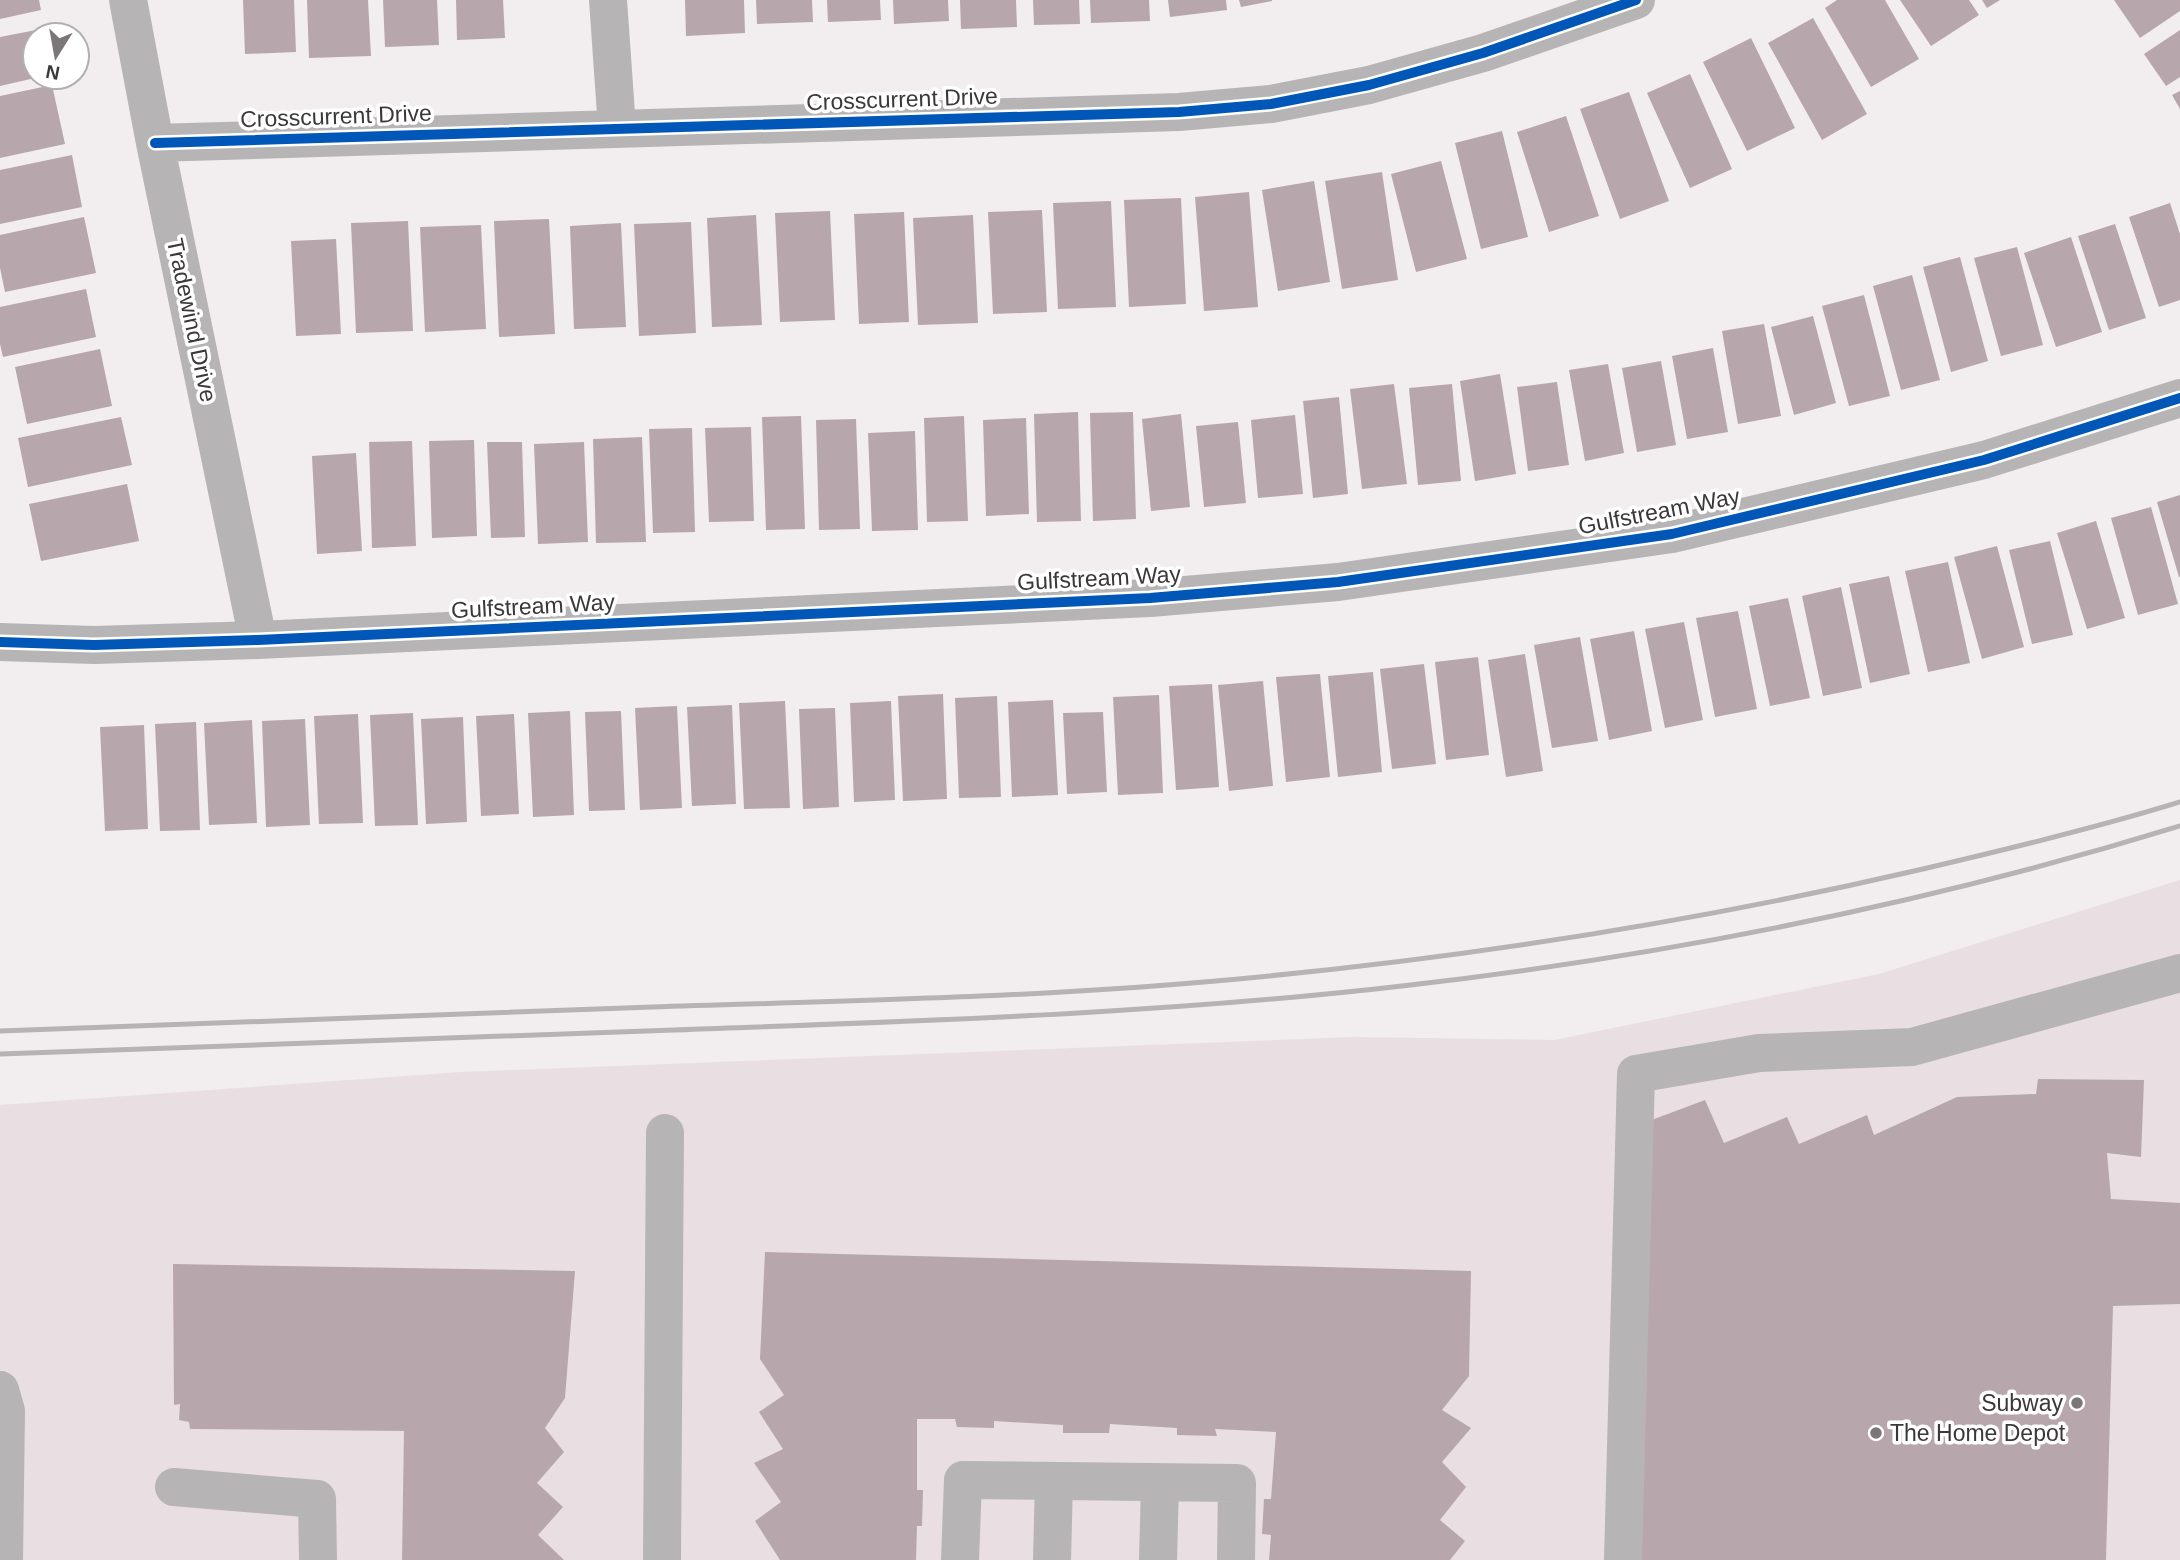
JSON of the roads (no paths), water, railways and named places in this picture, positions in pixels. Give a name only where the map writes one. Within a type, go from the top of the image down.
[{"type":"street","name":"Tradewind Drive","points":[[128,0],[258,640]]},
{"type":"street","points":[[608,0],[617,128]]},
{"type":"street","name":"Crosscurrent Drive","points":[[155,143],[1179,112],[1271,104],[1369,85],[1483,52],[1636,0]]},
{"type":"street","name":"Gulfstream Way","points":[[0,642],[94,645],[258,640],[1150,598],[1338,582],[1672,534],[1984,460],[2180,398]]},
{"type":"street","points":[[1623,1560],[1636,1074],[1759,1053],[1912,1047],[2180,973]]},
{"type":"street","points":[[662,1560],[665,1133]]},
{"type":"street","points":[[0,1390],[6,1411],[4,1560]]},
{"type":"street","points":[[960,1560],[963,1480],[1237,1483],[1236,1560]]},
{"type":"street","points":[[1052,1560],[1054,1481]]},
{"type":"street","points":[[1158,1560],[1160,1483]]},
{"type":"street","points":[[174,1487],[317,1499],[318,1560]]},
{"type":"railway","points":[[0,1031],[997,995],[1204,982],[1295,973],[1475,952],[1745,907],[1988,854],[2180,802]]},
{"type":"railway","points":[[0,1054],[947,1020],[1311,996],[1500,974],[1697,943],[1989,880],[2180,826]]},
{"type":"place","name":"Subway","points":[[2077,1403]]},
{"type":"place","name":"The Home Depot","points":[[1876,1433]]}]
